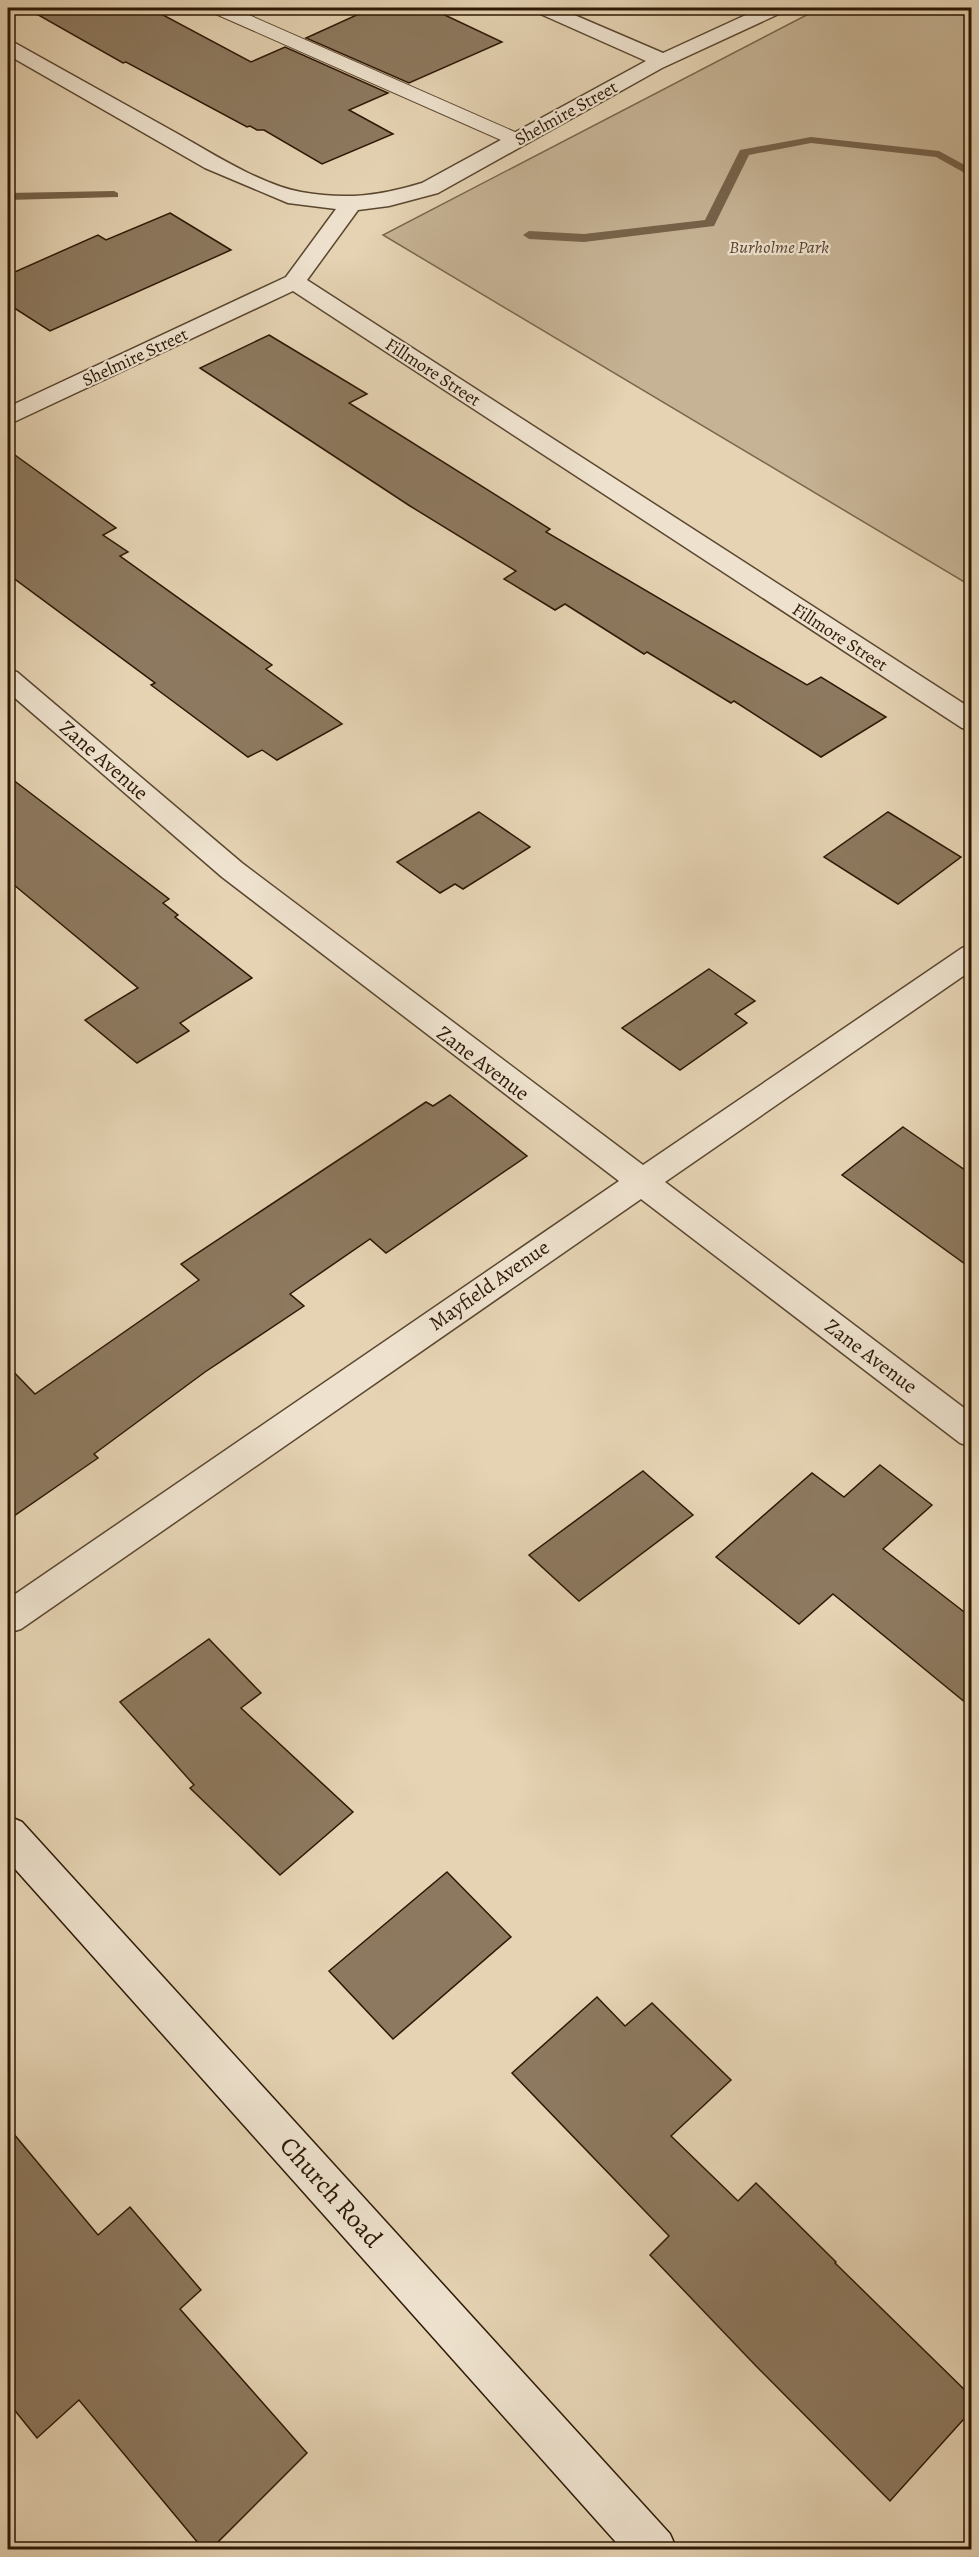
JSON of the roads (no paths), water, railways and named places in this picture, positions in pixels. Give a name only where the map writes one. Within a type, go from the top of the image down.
[{"type":"street","points":[[543,8],[662,60]]},
{"type":"street","name":"Shelmire Street","points":[[351,204],[389,200],[430,188],[662,60],[776,8]]},
{"type":"street","points":[[8,47],[213,163],[256,183],[296,198],[351,204],[294,282]]},
{"type":"street","name":"Shelmire Street","points":[[8,416],[294,282]]},
{"type":"street","name":"Fillmore Street","points":[[294,282],[972,722]]},
{"type":"street","name":"Zane Avenue","points":[[8,678],[232,870],[639,1182],[972,1433]]},
{"type":"street","name":"Mayfield Avenue","points":[[8,1618],[972,955]]},
{"type":"street","name":"Church Road","points":[[8,1834],[654,2550]]},
{"type":"lane","points":[[218,8],[517,140]]},
{"type":"waterway","points":[[529,235],[584,238],[710,223],[744,152],[811,140],[939,154],[972,174]]},
{"type":"waterway","points":[[8,197],[114,195]]},
{"type":"park label","name":"Burholme Park","points":[[779,247]]}]
